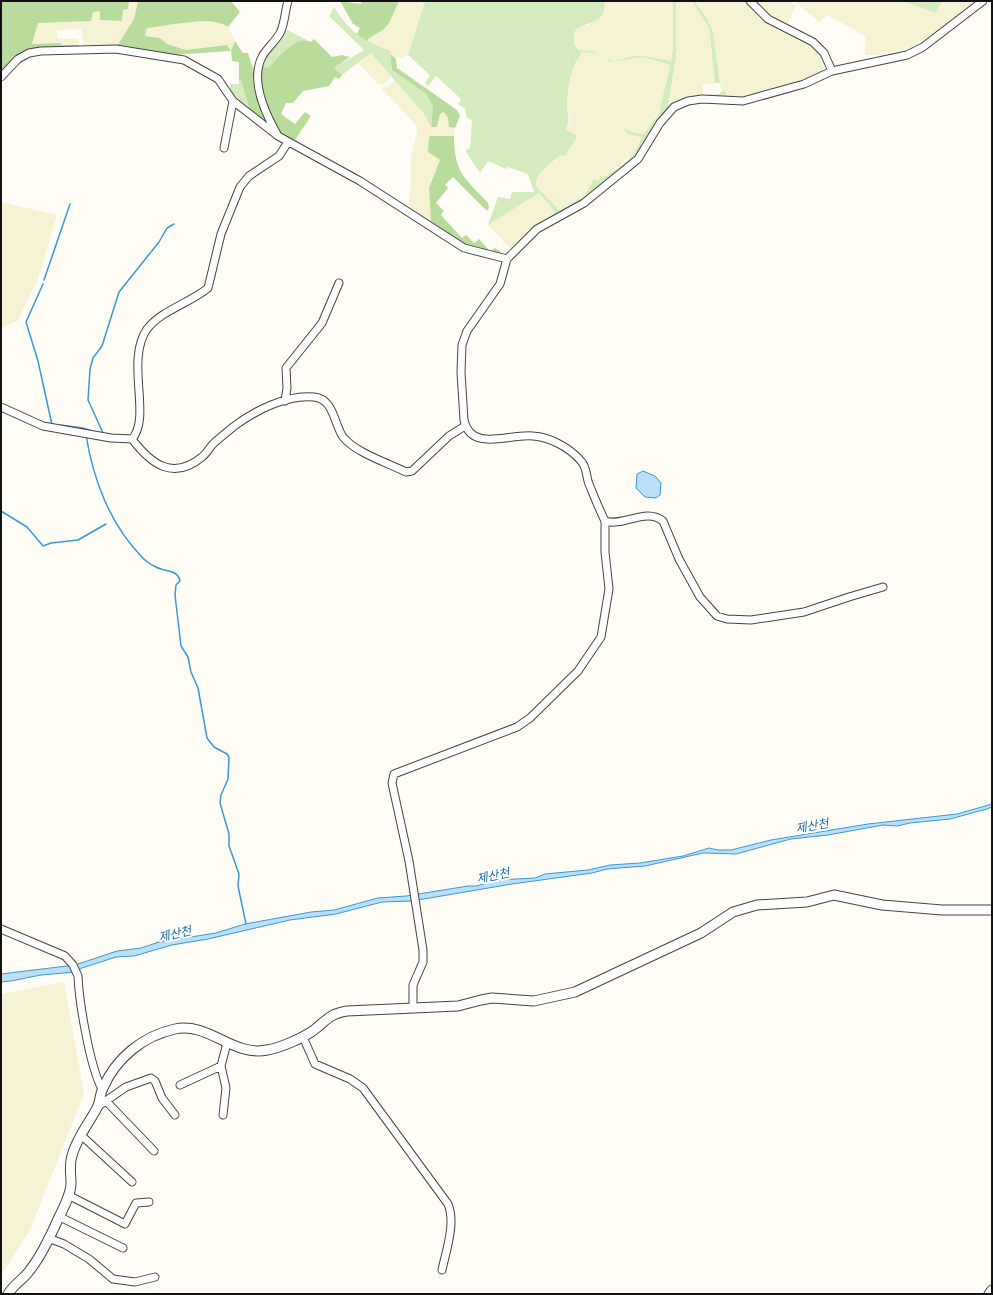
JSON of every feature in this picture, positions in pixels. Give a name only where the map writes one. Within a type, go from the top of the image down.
[{"type":"street","points":[[278,136],[262,100],[258,84],[262,56],[281,32],[288,1]]},
{"type":"street","points":[[750,1],[768,19],[813,42],[820,48],[832,71]]},
{"type":"street","points":[[413,1008],[413,985],[424,958],[414,890],[392,783],[394,774],[517,727],[530,718],[578,671],[599,641],[603,625],[609,583],[605,552],[604,521],[582,461],[565,448],[544,438],[531,435],[484,439],[471,435],[465,426],[461,372],[462,345],[467,330],[500,284],[507,259],[537,229],[584,203],[638,159],[660,123],[674,107],[688,101],[702,99],[731,101],[748,99],[804,84],[832,71],[914,52],[935,39],[983,1]]},
{"type":"street","points":[[1,77],[18,59],[29,53],[50,50],[116,49],[184,60],[218,80],[233,101],[278,136],[376,190],[457,244],[479,253],[507,259]]},
{"type":"street","points":[[224,148],[233,101]]},
{"type":"street","points":[[132,438],[136,432],[140,420],[137,378],[139,350],[144,335],[153,323],[162,316],[208,288],[221,234],[240,187],[249,176],[279,156],[288,142]]},
{"type":"street","points":[[285,401],[287,388],[286,368],[322,323],[339,283]]},
{"type":"street","points":[[132,438],[140,449],[158,465],[170,469],[181,468],[202,457],[213,444],[244,419],[285,401],[309,397],[319,398],[327,404],[341,434],[351,445],[406,472],[412,471],[449,436],[465,426]]},
{"type":"street","points":[[1,406],[48,427],[111,438],[132,438]]},
{"type":"street","points":[[604,521],[655,517],[663,521],[679,559],[700,597],[717,616],[727,619],[750,620],[804,612],[883,587]]},
{"type":"street","points":[[8,1294],[12,1287],[32,1268],[60,1217],[71,1183],[71,1160],[97,1107],[102,1089],[113,1070],[123,1057],[139,1045],[165,1032],[181,1028],[199,1030],[214,1035],[227,1043],[248,1050],[263,1051],[303,1037],[313,1031],[330,1015],[340,1012],[458,1006],[492,998],[534,1001],[574,992],[701,933],[733,912],[757,905],[807,902],[834,895],[882,905],[942,910],[992,910]]},
{"type":"street","points":[[1,929],[65,956],[73,964],[78,976],[93,1064],[97,1080],[102,1089]]},
{"type":"street","points":[[303,1037],[315,1064],[350,1079],[362,1088],[448,1204],[451,1211],[451,1221],[442,1270]]},
{"type":"street","points":[[222,1115],[226,1088],[221,1066],[227,1043]]},
{"type":"street","points":[[180,1085],[221,1066]]},
{"type":"street","points":[[97,1107],[126,1087],[151,1078],[155,1081],[162,1098],[175,1115]]},
{"type":"street","points":[[106,1101],[154,1151]]},
{"type":"street","points":[[82,1136],[132,1182]]},
{"type":"street","points":[[68,1195],[125,1224],[136,1203],[149,1202]]},
{"type":"street","points":[[60,1217],[123,1248]]},
{"type":"street","points":[[48,1238],[64,1244],[89,1259],[113,1279],[135,1282],[155,1277]]},
{"type":"street","points":[[989,1294],[992,1290]]},
{"type":"shaded area","points":[[399,1],[425,1],[408,55],[396,59],[367,41],[370,36],[379,33],[386,28]]},
{"type":"shaded area","points":[[605,1],[673,1],[673,49],[671,61],[639,55],[614,61],[606,59],[593,51],[579,50],[574,45],[574,32],[578,28],[589,25],[605,10]]},
{"type":"shaded area","points":[[676,1],[692,1],[706,21],[709,28],[715,83],[703,84],[703,95],[682,100],[668,107],[676,57]]},
{"type":"shaded area","points":[[694,1],[748,1],[780,29],[809,44],[817,51],[821,58],[823,72],[811,79],[748,98],[728,99],[726,92],[722,92],[713,32],[707,18]]},
{"type":"shaded area","points":[[752,1],[789,1],[796,5],[787,25],[764,12]]},
{"type":"shaded area","points":[[794,1],[902,1],[936,13],[942,1],[980,1],[934,37],[929,36],[911,48],[877,55],[865,55],[865,36],[828,15],[819,22]]},
{"type":"shaded area","points":[[129,2],[138,2],[134,19],[117,46],[84,47],[81,29],[56,30],[58,39],[78,39],[79,45],[32,44],[37,23],[90,21],[93,11],[100,11],[101,20],[122,21],[123,10]]},
{"type":"shaded area","points":[[186,22],[223,23],[228,27],[235,41],[231,51],[186,50],[167,44],[160,38],[145,36],[146,28]]},
{"type":"shaded area","points":[[580,52],[594,53],[610,62],[643,57],[670,65],[665,84],[663,101],[653,122],[644,134],[625,129],[630,135],[641,137],[637,151],[613,171],[595,182],[593,180],[585,196],[559,210],[536,186],[535,180],[543,170],[554,162],[576,135],[566,129],[570,121],[567,106],[569,78],[581,54]]},
{"type":"shaded area","points":[[371,53],[392,77],[383,84],[378,84],[358,63]]},
{"type":"shaded area","points":[[395,80],[425,115],[431,127],[437,127],[440,114],[444,112],[448,118],[449,127],[455,128],[454,136],[431,136],[440,159],[429,188],[431,223],[408,209],[411,182],[411,156],[417,132],[416,125],[381,88],[388,86]]},
{"type":"shaded area","points":[[539,193],[555,212],[549,220],[512,250],[488,225]]},
{"type":"shaded area","points":[[1,202],[57,215],[38,279],[18,320],[1,329]]},
{"type":"shaded area","points":[[64,982],[84,1094],[30,1230],[1,1276],[1,994]]},
{"type":"green space","points":[[1,1],[231,1],[240,12],[228,27],[212,22],[189,22],[147,28],[145,36],[160,38],[167,44],[186,50],[227,45],[231,51],[170,55],[117,46],[134,19],[138,2],[129,2],[128,9],[123,10],[122,21],[100,20],[100,11],[93,12],[91,21],[38,23],[32,44],[61,43],[61,45],[79,45],[79,47],[41,49],[1,73]]},
{"type":"green space","points":[[340,1],[361,4],[361,1],[399,1],[391,20],[382,31],[370,37],[367,41],[357,34],[360,28],[353,24]]},
{"type":"green space","points":[[425,1],[605,1],[604,10],[598,19],[584,25],[574,32],[574,45],[579,50],[593,51],[605,59],[614,61],[639,55],[671,61],[673,49],[673,1],[676,1],[676,57],[668,106],[695,96],[719,94],[725,91],[728,99],[681,102],[640,154],[589,197],[549,220],[555,212],[539,193],[488,225],[498,197],[510,199],[512,192],[534,192],[528,174],[508,167],[506,169],[488,161],[480,173],[466,152],[467,149],[470,148],[472,120],[467,118],[465,109],[458,104],[461,99],[436,76],[428,86],[425,83],[430,75],[408,55]],"holes":[[[580,52],[594,53],[610,62],[643,57],[670,65],[659,113],[644,134],[622,128],[630,135],[641,137],[635,152],[624,164],[596,181],[596,179],[593,180],[585,196],[559,210],[536,186],[536,181],[541,172],[560,155],[565,156],[576,139],[576,135],[566,129],[569,119],[567,104],[570,78],[574,66],[581,54]]]},
{"type":"green space","points":[[692,1],[694,1],[707,18],[713,32],[720,83],[715,83],[709,28]]},
{"type":"green space","points":[[902,1],[942,1],[936,13]]},
{"type":"green space","points":[[334,7],[351,29],[365,39],[390,51],[392,70],[426,94],[433,107],[431,127],[425,115],[371,53],[342,75],[334,68],[364,50],[329,16]]},
{"type":"green space","points":[[287,30],[307,40],[290,48],[268,68],[262,66],[271,48]]},
{"type":"green space","points":[[314,39],[332,57],[342,55],[350,57],[334,68],[342,75],[339,79],[335,77],[329,86],[303,91],[293,103],[286,103],[281,114],[295,124],[305,112],[311,116],[293,143],[279,134],[262,98],[262,66],[268,68],[293,44],[305,40],[311,42]]},
{"type":"green space","points":[[235,41],[243,53],[248,53],[272,128],[250,111],[241,80],[239,80],[239,62],[232,61],[231,51]]},
{"type":"green space","points":[[390,54],[396,59],[397,68],[457,110],[460,116],[455,128],[449,127],[448,118],[444,112],[440,114],[437,127],[431,127],[433,107],[426,94],[392,70]]},
{"type":"green space","points":[[239,80],[241,80],[250,111],[230,92],[230,84],[239,84]]},
{"type":"green space","points":[[454,136],[456,159],[462,174],[488,203],[489,208],[487,211],[453,177],[445,185],[448,188],[436,203],[444,211],[441,215],[462,238],[466,235],[474,243],[479,239],[490,251],[495,248],[500,251],[502,256],[465,247],[431,223],[429,188],[440,160],[428,152],[429,137]]},
{"type":"water","points":[[643,471],[655,476],[661,483],[660,495],[656,498],[645,497],[636,488],[637,474]]},
{"type":"water","points":[[992,804],[992,807],[987,809],[950,819],[910,823],[897,826],[883,825],[828,835],[791,839],[736,854],[703,853],[645,866],[607,869],[592,873],[512,884],[412,901],[382,902],[336,914],[290,920],[208,939],[172,945],[134,956],[116,957],[82,968],[76,972],[41,975],[1,982],[1,974],[75,965],[117,951],[141,948],[159,942],[216,933],[245,924],[311,912],[334,910],[378,898],[406,896],[476,886],[498,880],[535,878],[545,874],[588,870],[610,865],[640,863],[683,856],[709,848],[731,850],[771,840],[868,824],[957,814]]},
{"type":"waterway","points":[[44,280],[70,204]]},
{"type":"waterway","points":[[101,433],[103,433],[88,400],[90,369],[93,358],[102,346],[119,292],[159,242],[167,228],[174,224]]},
{"type":"waterway","points":[[43,284],[26,322],[38,361],[52,425]]},
{"type":"waterway","points":[[60,425],[83,428],[95,432]]},
{"type":"waterway","points":[[86,435],[98,484],[104,500],[120,530],[142,558],[159,569],[177,574],[179,577],[180,581],[176,585],[175,595],[181,646],[188,657],[191,672],[198,688],[207,738],[214,747],[227,754],[229,757],[228,779],[221,795],[220,803],[229,834],[229,846],[239,874],[238,886],[246,924]]},
{"type":"waterway","points":[[1,511],[27,527],[43,546],[51,543],[78,540],[106,524]]},
{"type":"water label","name":"제산천","points":[[812,826]]},
{"type":"water label","name":"제산천","points":[[493,876]]},
{"type":"water label","name":"제산천","points":[[175,934]]}]
